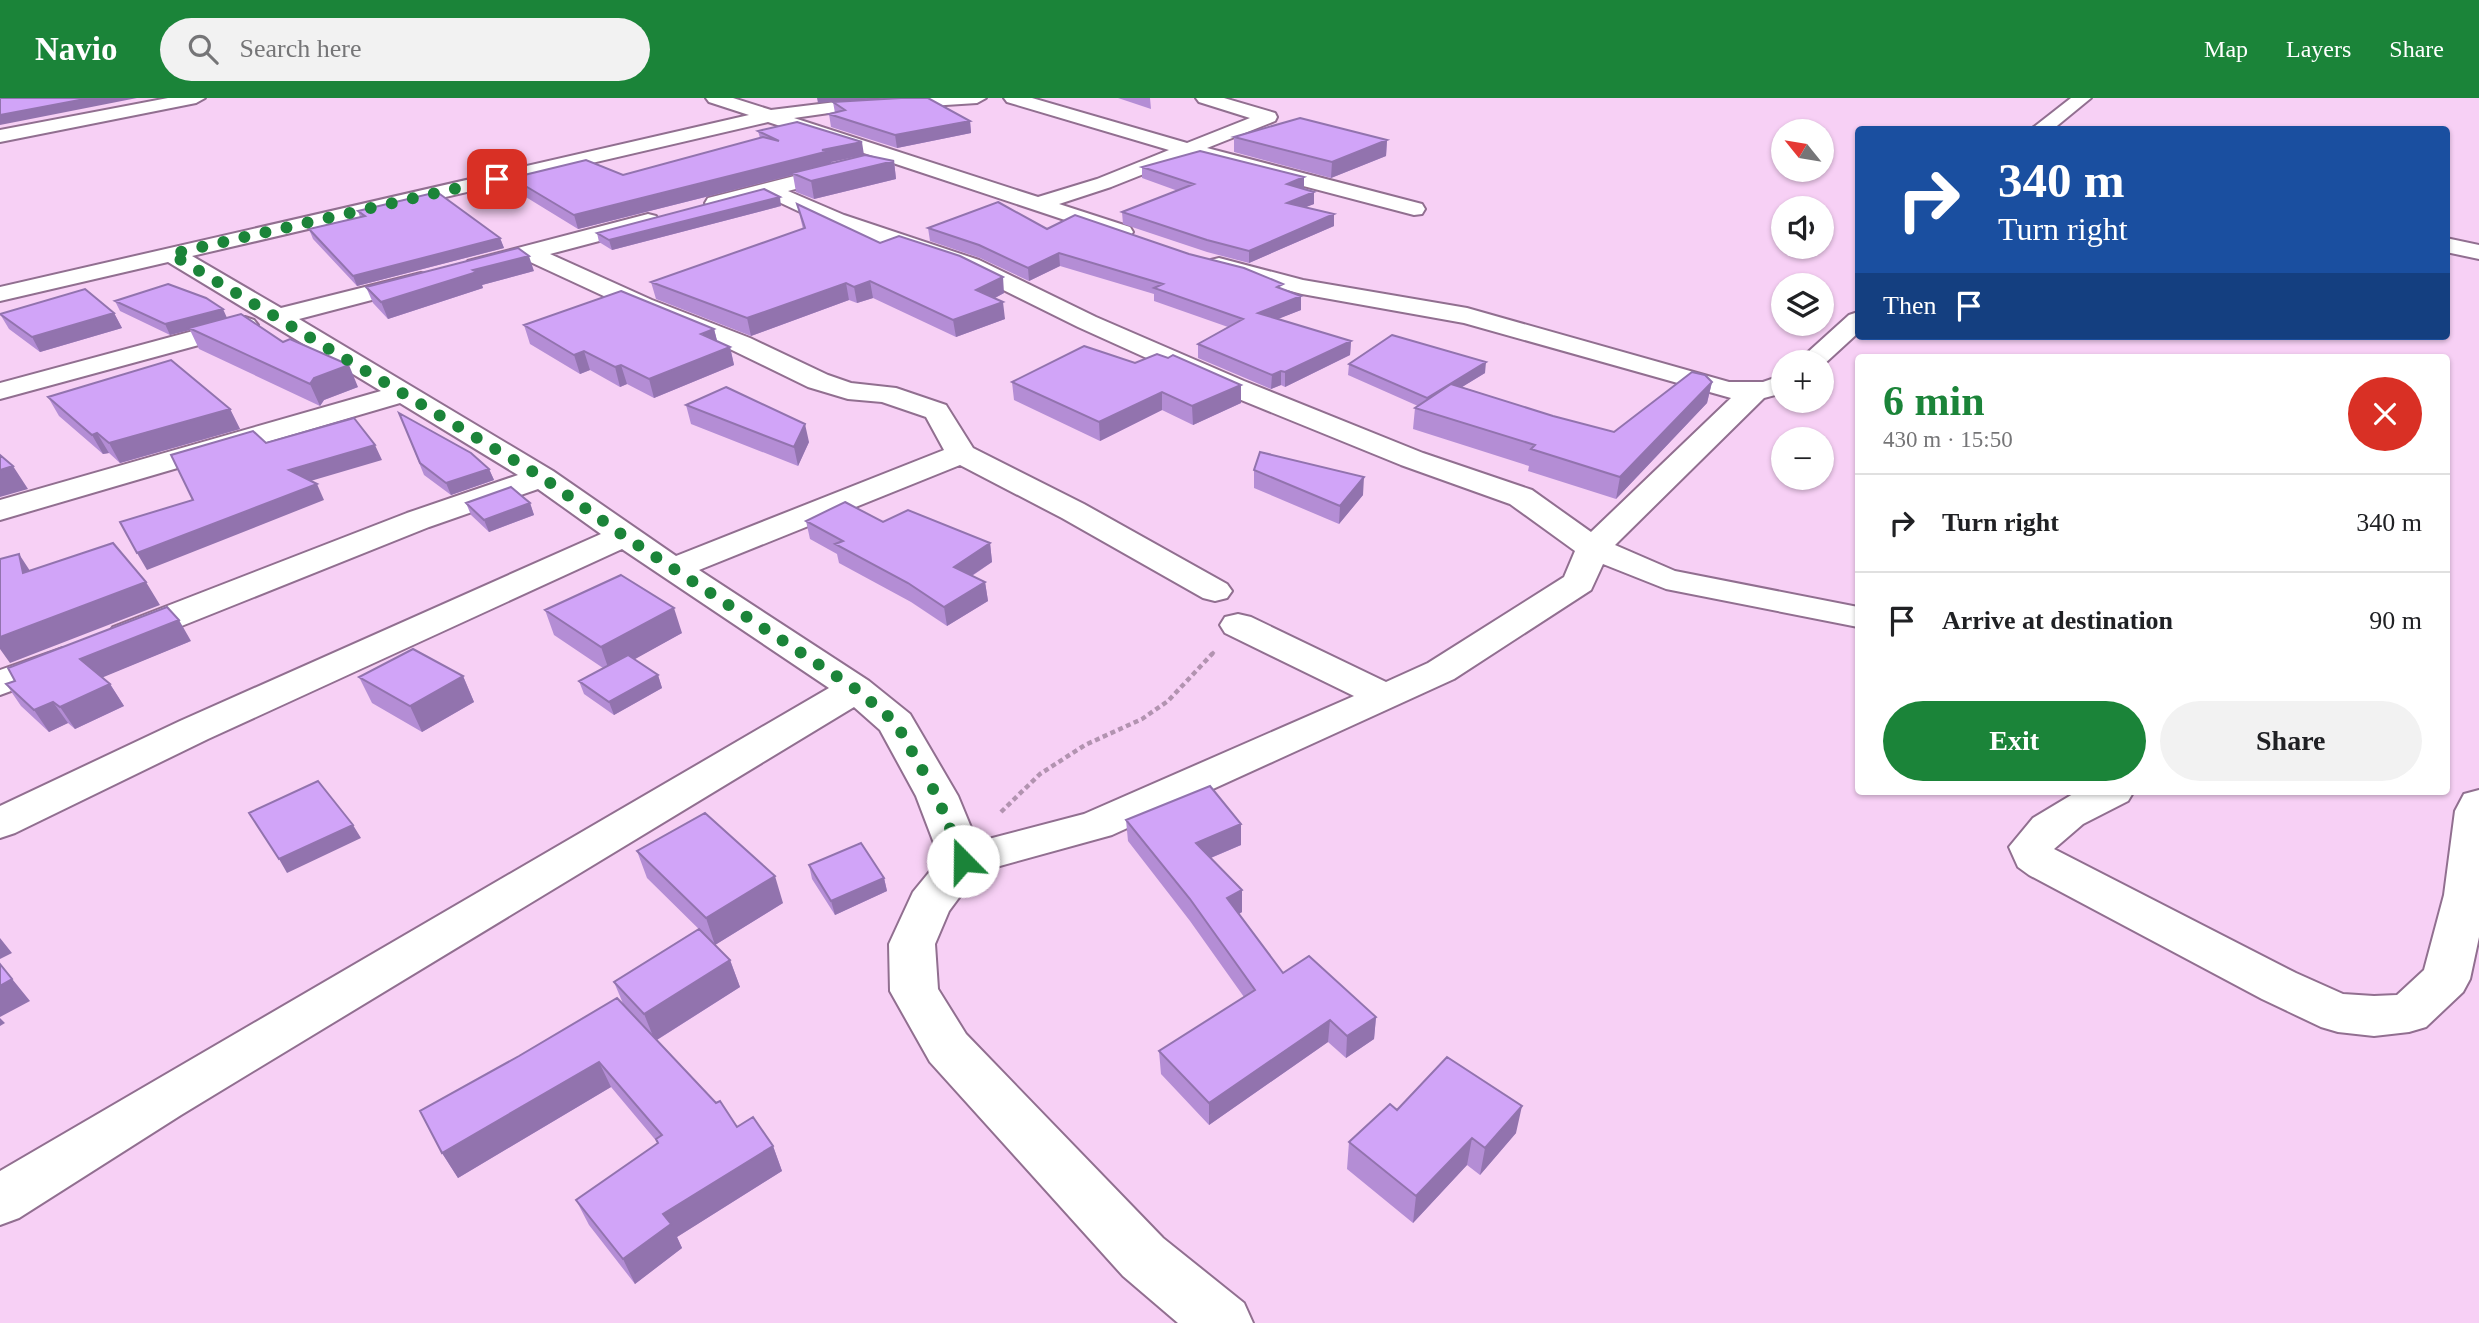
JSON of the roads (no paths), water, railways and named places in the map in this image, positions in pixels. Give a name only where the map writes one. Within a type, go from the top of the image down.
[{"type":"street","points":[[0,136],[196,98]]},
{"type":"street","points":[[715,98],[1148,241]]},
{"type":"street","points":[[0,294],[769,116],[836,107],[977,98]]},
{"type":"street","points":[[1013,98],[1187,149],[1414,209]]},
{"type":"street","points":[[1039,204],[1104,183],[1269,117],[1206,98]]},
{"type":"street","points":[[2044,126],[2082,98]]},
{"type":"street","points":[[0,391],[897,156]]},
{"type":"street","points":[[769,190],[836,220],[971,265],[1087,322],[1234,387],[1412,459],[1521,497],[1593,548],[1666,579],[1855,616]]},
{"type":"street","points":[[2450,246],[2479,252]]},
{"type":"street","points":[[529,253],[643,305],[741,344],[818,381],[848,391],[887,394],[936,411],[949,429],[961,454],[1073,511],[1215,591]]},
{"type":"street","points":[[171,254],[542,477],[624,536],[856,689],[896,723],[937,796],[963,861]]},
{"type":"street","points":[[1198,260],[1302,287],[1467,316],[1701,385],[1728,390],[1769,387]]},
{"type":"street","points":[[1824,350],[1855,323]]},
{"type":"street","points":[[1223,1323],[1143,1257],[948,1048],[914,991],[912,944],[929,904],[963,861],[1097,825],[1441,671],[1580,583],[1593,548],[1769,387]]},
{"type":"street","points":[[0,510],[404,393]]},
{"type":"street","points":[[675,568],[961,454]]},
{"type":"street","points":[[0,683],[418,520],[542,477]]},
{"type":"street","points":[[0,823],[194,730],[624,536]]},
{"type":"street","points":[[1238,625],[1385,696]]},
{"type":"street","points":[[0,1200],[175,1093],[856,689]]},
{"type":"street","points":[[2105,795],[2078,808],[2040,835],[2031,847],[2033,856],[2279,986],[2338,1013],[2374,1016],[2409,1013],[2446,979],[2466,895],[2479,804]]}]
